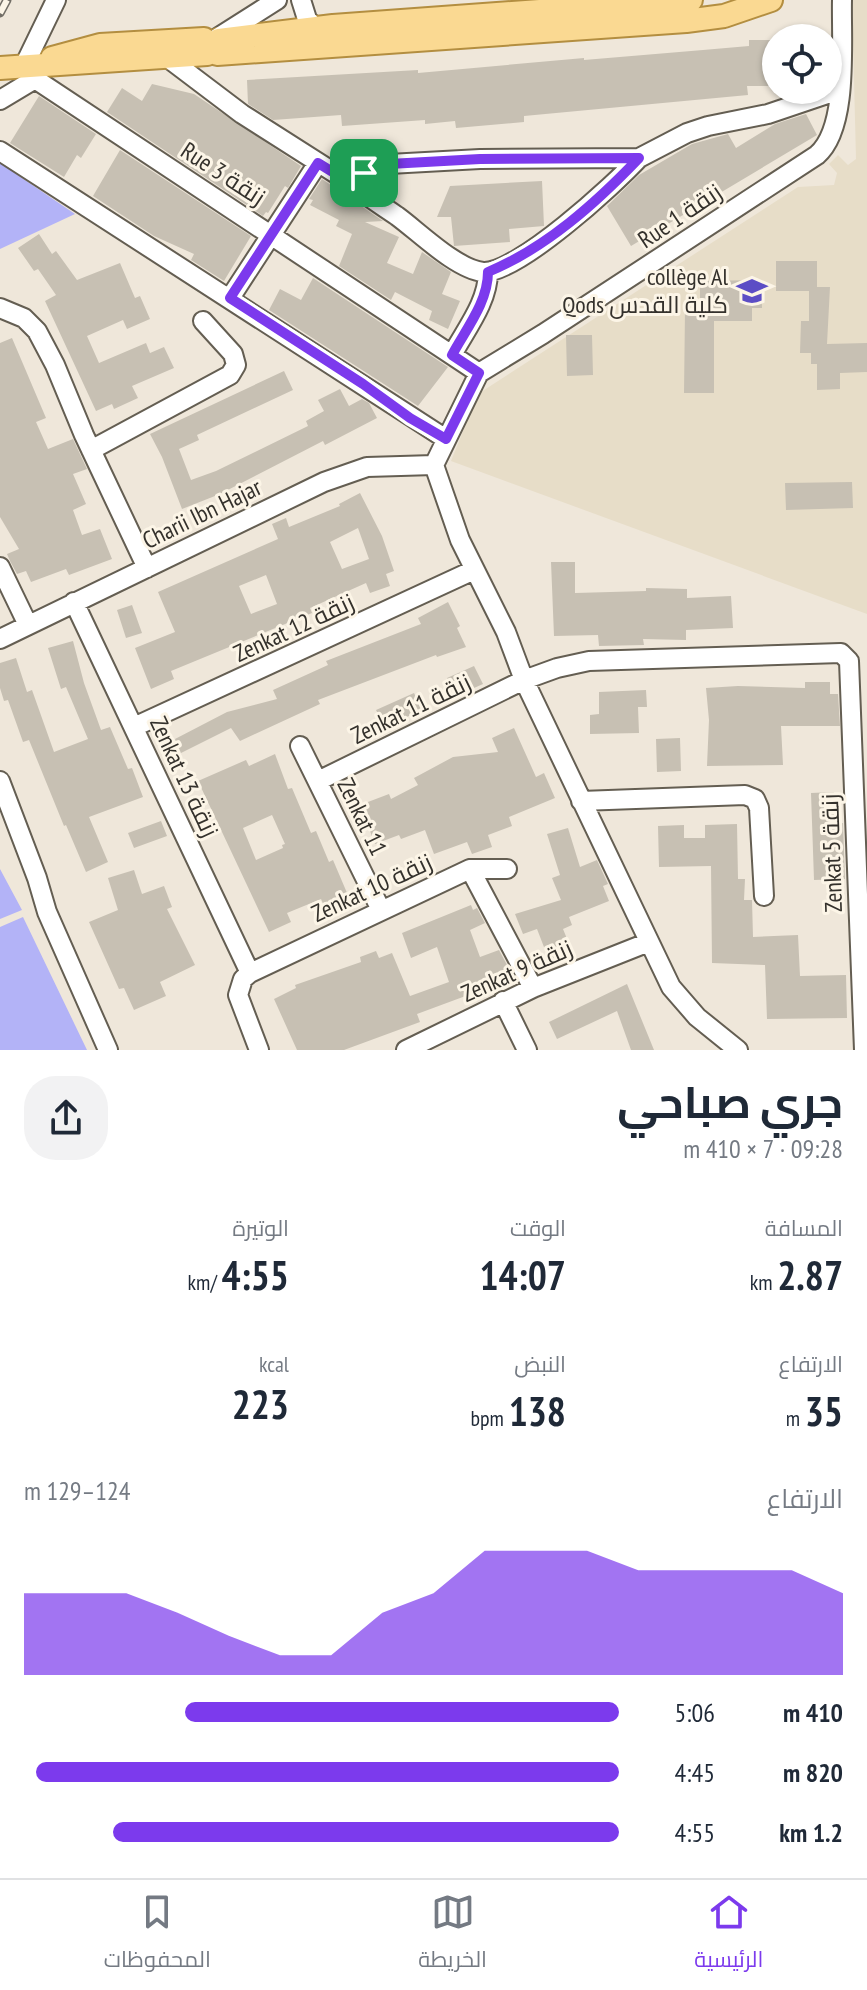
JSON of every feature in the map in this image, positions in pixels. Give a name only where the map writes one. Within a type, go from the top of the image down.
[{"type":"main road","points":[[17,70],[168,58],[213,45],[315,28],[487,8],[691,0]]},
{"type":"main road","points":[[17,70],[100,45],[213,45],[671,23],[724,16],[771,0]]},
{"type":"street","points":[[0,100],[56,0]]},
{"type":"street","points":[[213,45],[277,0]]},
{"type":"street","points":[[301,0],[307,19],[315,28]]},
{"type":"street","name":"Rue 1 زنقة","points":[[841,24],[842,0]]},
{"type":"street","points":[[168,58],[242,114],[352,184],[453,258],[473,269],[488,272],[517,258],[562,227],[639,158],[697,130],[802,104]]},
{"type":"street","name":"Rue 3 زنقة","points":[[17,70],[479,373]]},
{"type":"street","name":"Rue 1 زنقة","points":[[479,373],[817,155],[831,138],[838,104]]},
{"type":"street","points":[[0,151],[446,439]]},
{"type":"street","points":[[352,184],[376,166],[402,163],[639,158]]},
{"type":"street","points":[[230,298],[318,163]]},
{"type":"street","points":[[452,355],[483,298],[488,272]]},
{"type":"street","points":[[0,308],[24,318],[37,331],[147,568]]},
{"type":"street","points":[[91,450],[233,371],[236,361],[233,354],[203,321]]},
{"type":"street","points":[[479,373],[434,465],[448,509],[474,570],[506,632],[524,680],[649,942],[681,1001],[738,1050]]},
{"type":"street","name":"Charii Ibn Hajar","points":[[0,639],[291,497],[347,473],[367,467],[434,465]]},
{"type":"street","points":[[0,567],[28,625]]},
{"type":"street","name":"Zenkat 12 زنقة","points":[[134,727],[474,570]]},
{"type":"street","name":"Zenkat 13 زنقة","points":[[74,602],[250,973]]},
{"type":"street","name":"Zenkat 11 زنقة","points":[[318,781],[524,680],[557,668],[589,661],[841,653],[846,656]]},
{"type":"street","name":"Zenkat 5 زنقة","points":[[846,656],[849,661],[860,790],[864,1050]]},
{"type":"street","name":"Zenkat 11","points":[[300,746],[381,910]]},
{"type":"street","points":[[0,781],[47,912],[108,1050]]},
{"type":"street","points":[[581,801],[745,795],[755,799],[759,808],[764,896]]},
{"type":"street","points":[[470,869],[507,869]]},
{"type":"street","name":"Zenkat 10 زنقة","points":[[250,973],[470,869],[533,988]]},
{"type":"street","name":"Zenkat 9 زنقة","points":[[406,1050],[503,1001],[649,942]]},
{"type":"street","points":[[250,973],[243,979],[238,995],[259,1050]]},
{"type":"street","points":[[503,1001],[527,1050]]},
{"type":"shaded area","name":"collège Al Qods كلية القدس","points":[[852,0],[867,0],[867,614],[451,461],[478,394],[798,187],[834,185],[837,173],[829,164],[838,155],[848,165],[856,159]]},
{"type":"shaded area","points":[[0,163],[75,214],[0,249]]},
{"type":"shaded area","points":[[0,869],[22,910],[0,919]]},
{"type":"shaded area","points":[[23,917],[87,1050],[0,1050],[0,927]]},
{"type":"building","points":[[749,40],[762,40],[762,86],[747,86],[748,95],[524,116],[524,122],[456,128],[455,121],[425,124],[425,120],[342,126],[341,115],[273,120],[248,104],[247,80],[418,70],[418,73],[749,46]]},
{"type":"building","points":[[152,84],[194,94],[301,166],[268,213],[263,216],[107,112],[122,88],[142,101]]},
{"type":"building","points":[[39,96],[96,134],[81,158],[77,155],[64,177],[10,143]]},
{"type":"building","points":[[806,114],[817,135],[631,246],[607,206],[639,175],[692,144],[728,134],[736,148],[775,124]]},
{"type":"building","points":[[120,150],[251,236],[224,281],[191,260],[194,254],[154,236],[93,196]]},
{"type":"building","points":[[322,179],[383,221],[365,222],[399,237],[387,263],[413,274],[422,252],[451,272],[442,294],[460,301],[448,329],[429,320],[432,311],[395,292],[391,300],[339,266],[352,234],[336,226],[339,220],[310,205],[313,200],[309,199]]},
{"type":"building","points":[[542,181],[544,226],[509,229],[510,242],[454,246],[451,217],[437,217],[450,186]]},
{"type":"building","points":[[39,234],[52,254],[56,251],[77,280],[120,263],[135,298],[140,296],[150,319],[127,329],[123,320],[87,336],[99,363],[146,343],[150,353],[164,347],[174,368],[132,386],[138,398],[114,409],[112,404],[96,411],[45,301],[56,295],[18,248]]},
{"type":"building","points":[[776,261],[817,261],[817,287],[830,287],[827,344],[867,343],[867,372],[840,373],[840,389],[817,390],[817,364],[811,364],[811,353],[800,353],[801,321],[809,321],[809,291],[776,291]]},
{"type":"building","points":[[313,278],[448,367],[418,406],[269,310],[280,289],[301,300]]},
{"type":"building","points":[[761,280],[762,308],[752,308],[752,321],[714,321],[714,393],[684,393],[685,311],[700,311],[700,281]]},
{"type":"building","points":[[566,335],[592,335],[593,375],[567,376]]},
{"type":"building","points":[[12,338],[46,418],[36,422],[48,449],[73,439],[87,469],[73,474],[86,504],[73,510],[82,535],[100,529],[112,559],[69,575],[66,569],[31,582],[26,571],[17,574],[10,561],[7,554],[19,549],[0,517],[0,343]]},
{"type":"building","points":[[284,371],[293,390],[197,435],[199,440],[179,449],[191,480],[308,426],[306,421],[324,411],[318,400],[340,389],[349,406],[362,399],[369,403],[377,418],[325,445],[323,441],[220,494],[182,509],[150,434]]},
{"type":"building","points":[[852,482],[853,508],[786,510],[785,483]]},
{"type":"building","points":[[360,493],[382,536],[394,571],[386,574],[390,586],[370,593],[366,583],[310,608],[312,613],[171,671],[174,679],[151,689],[135,648],[175,632],[158,592],[278,539],[272,524],[286,518],[289,527]],"holes":[[[358,528],[369,559],[342,569],[330,542]],[[266,575],[277,604],[251,614],[239,586]]]},
{"type":"building","points":[[551,562],[575,562],[575,593],[646,591],[646,588],[687,589],[687,598],[731,596],[733,628],[686,630],[686,640],[643,639],[644,645],[599,646],[598,635],[554,636]]},
{"type":"building","points":[[448,602],[466,647],[436,655],[318,700],[320,704],[240,741],[231,728],[181,753],[175,739],[227,712],[277,699],[273,690],[328,665],[326,661],[421,624],[418,618]]},
{"type":"building","points":[[132,605],[142,633],[126,638],[117,610]]},
{"type":"building","points":[[73,641],[101,730],[110,727],[128,769],[132,768],[143,797],[89,817],[108,862],[86,872],[29,740],[23,742],[8,700],[4,701],[0,688],[0,663],[16,658],[27,692],[32,690],[54,752],[88,739],[66,687],[61,689],[48,648]]},
{"type":"building","points":[[474,666],[483,684],[456,696],[447,678]]},
{"type":"building","points":[[805,682],[830,682],[830,694],[838,694],[840,726],[781,726],[783,765],[707,766],[709,720],[706,688],[805,688]]},
{"type":"building","points":[[646,690],[647,707],[638,707],[639,733],[590,734],[590,715],[599,714],[599,692]]},
{"type":"building","points":[[414,693],[422,710],[385,727],[376,710]]},
{"type":"building","points":[[514,728],[536,777],[544,773],[555,798],[509,817],[512,826],[488,835],[492,847],[472,854],[467,842],[434,854],[425,830],[375,844],[360,805],[389,794],[391,799],[418,785],[414,778],[453,757],[498,752],[492,738]]},
{"type":"building","points":[[680,738],[681,771],[657,772],[656,739]]},
{"type":"building","points":[[275,754],[288,789],[292,788],[311,833],[316,831],[329,862],[333,860],[353,907],[329,917],[321,899],[287,913],[291,922],[269,932],[198,781],[246,760],[249,766]],"holes":[[[272,815],[285,844],[283,848],[256,860],[243,828]]]},
{"type":"building","points":[[834,792],[835,824],[843,823],[845,879],[814,880],[811,793]]},
{"type":"building","points":[[161,821],[167,836],[134,848],[128,833]]},
{"type":"building","points":[[737,824],[738,879],[745,879],[744,900],[752,900],[753,937],[798,935],[800,976],[846,975],[847,1018],[767,1019],[765,965],[712,963],[711,866],[659,867],[658,826],[684,825],[684,838],[705,838],[705,825]]},
{"type":"building","points":[[568,828],[580,867],[597,860],[608,884],[603,886],[609,901],[569,917],[572,925],[563,929],[572,951],[549,960],[537,929],[523,934],[515,914],[561,900],[552,878],[560,875],[547,834]]},
{"type":"building","points":[[134,870],[142,894],[164,886],[172,907],[167,909],[195,965],[160,982],[166,996],[134,1010],[124,988],[119,989],[89,922],[118,910],[108,878]]},
{"type":"building","points":[[471,905],[473,910],[477,908],[485,923],[470,930],[480,957],[499,950],[514,978],[417,1014],[420,1022],[344,1050],[297,1050],[274,999],[296,988],[295,985],[361,962],[360,957],[376,951],[379,958],[392,953],[410,996],[449,982],[437,947],[411,958],[402,933]]},
{"type":"building","points":[[627,984],[654,1050],[631,1050],[617,1011],[557,1039],[549,1022]]},
{"type":"railway","points":[[0,13],[7,0]]},
{"type":"place","name":"collège Al Qods كلية القدس","points":[[752,291]]},
{"type":"route","points":[[639,158],[562,227],[517,258],[488,272],[483,298],[452,355],[479,373],[446,439],[230,298],[318,163],[352,184],[364,173],[376,166],[428,161],[639,158]]}]
